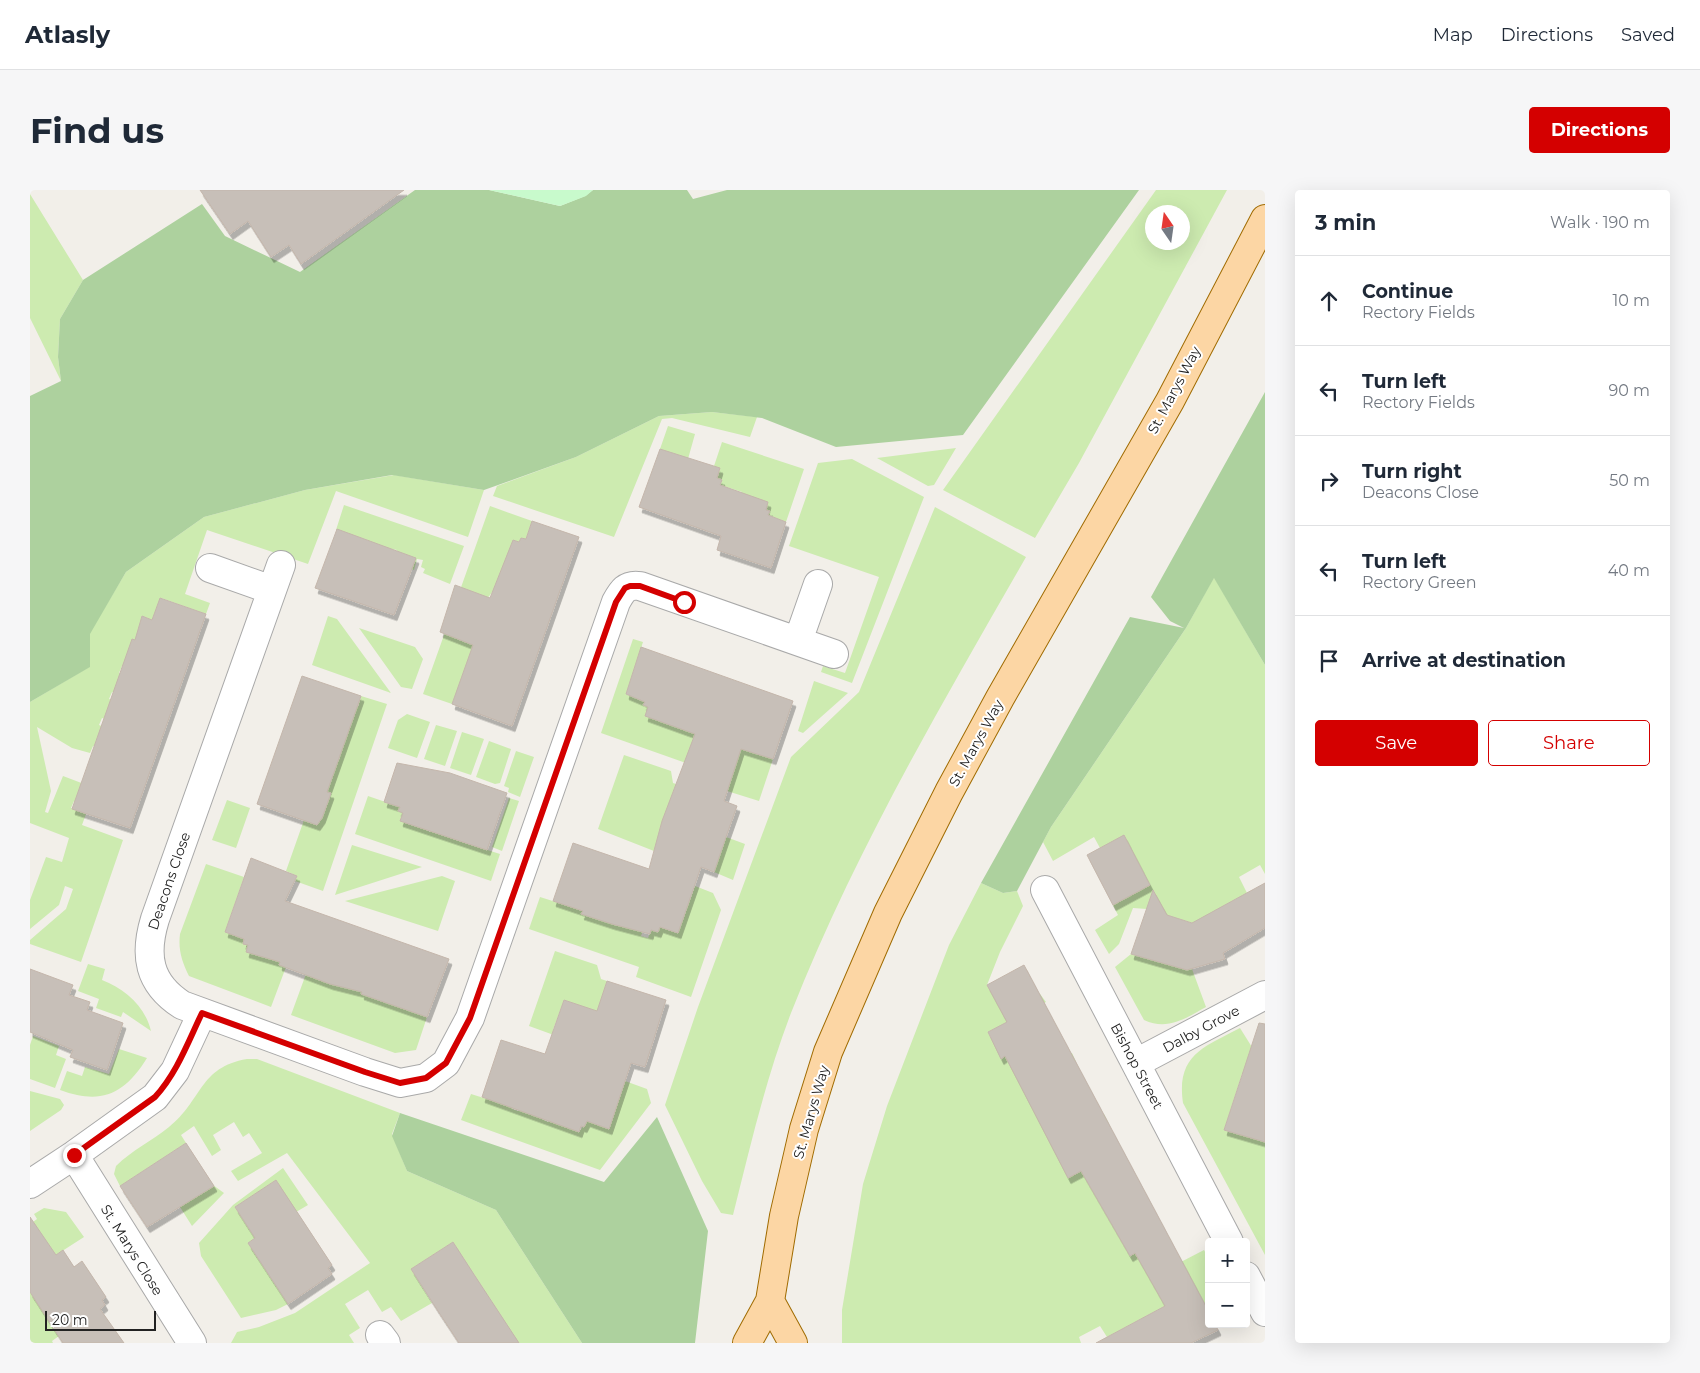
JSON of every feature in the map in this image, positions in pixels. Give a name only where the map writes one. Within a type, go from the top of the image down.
[{"type":"main road","name":"St. Marys Way","points":[[747,1343],[770,1301],[784,1216],[804,1129],[828,1052],[888,913],[986,723],[1170,401],[1265,219]]},
{"type":"main road","points":[[770,1301],[793,1343]]},
{"type":"street","name":"Deacons Close","points":[[210,568],[276,578],[150,936],[149,958],[158,982],[170,998],[202,1013],[400,1083],[426,1078],[446,1063],[470,1018],[616,602],[625,588],[640,586],[798,641]]},
{"type":"street","points":[[818,584],[798,641],[834,654]]},
{"type":"street","name":"Bishop Street","points":[[1045,890],[1227,1238]]},
{"type":"street","name":"Dalby Grove","points":[[1136,1063],[1265,995]]},
{"type":"street","points":[[30,1184],[155,1097],[164,1088],[175,1071],[202,1013]]},
{"type":"street","name":"St. Marys Close","points":[[74,1155],[192,1343]]},
{"type":"street","points":[[1250,1283],[1265,1312]]},
{"type":"green space","points":[[415,190],[489,190],[560,206],[585,196],[593,190],[687,190],[693,199],[727,190],[1139,190],[963,435],[836,447],[762,418],[712,412],[659,416],[576,457],[484,490],[392,475],[305,490],[204,517],[126,572],[90,634],[90,667],[30,702],[30,396],[61,381],[58,357],[60,319],[83,280],[202,204],[225,236],[300,272]]},
{"type":"green space","points":[[489,190],[593,190],[586,196],[560,206]]},
{"type":"green space","points":[[1156,190],[1227,190],[1079,463],[1035,538],[943,490],[1145,205],[1145,250],[1190,250],[1190,205],[1145,205]]},
{"type":"green space","points":[[30,194],[83,280],[60,319],[58,357],[61,381],[30,318]]},
{"type":"green space","points":[[1265,392],[1265,665],[1214,578],[1186,628],[1051,827],[1017,891],[1003,893],[981,883],[1130,617],[1184,628],[1170,621],[1151,597]]},
{"type":"green space","points":[[712,412],[757,417],[750,437],[672,418],[662,419],[614,537],[493,496],[497,486],[576,457],[659,416]]},
{"type":"green space","points":[[668,426],[695,434],[688,459],[660,449]]},
{"type":"green space","points":[[722,442],[804,469],[786,522],[768,515],[770,511],[766,510],[768,502],[762,500],[758,511],[739,500],[742,492],[720,485],[722,480],[717,478],[720,469],[714,466]]},
{"type":"green space","points":[[956,448],[934,485],[928,486],[877,458]]},
{"type":"green space","points":[[852,459],[924,497],[852,683],[821,672],[823,666],[845,673],[879,577],[789,546],[818,463]]},
{"type":"green space","points":[[394,475],[484,490],[468,537],[336,491],[308,564],[207,530],[185,594],[210,603],[206,614],[161,598],[152,620],[142,616],[140,623],[150,627],[134,669],[122,666],[119,673],[132,678],[125,696],[112,692],[109,699],[122,703],[114,722],[102,718],[99,725],[111,730],[104,750],[93,746],[90,753],[72,748],[37,727],[51,791],[45,812],[48,813],[63,776],[92,787],[86,805],[74,801],[71,808],[86,814],[82,825],[123,840],[81,962],[30,944],[30,940],[66,909],[73,889],[65,886],[59,905],[30,929],[30,900],[46,857],[62,862],[69,838],[30,823],[30,702],[89,667],[89,634],[126,572],[204,517],[305,490]]},
{"type":"green space","points":[[344,505],[464,546],[450,584],[423,573],[425,569],[421,567],[423,560],[417,559],[414,570],[398,565],[395,558],[397,550],[392,549],[388,561],[367,548],[369,541],[364,539],[360,550],[344,532],[336,530]]},
{"type":"green space","points":[[490,506],[532,521],[526,539],[521,538],[519,542],[513,540],[498,592],[493,591],[487,599],[462,698],[455,696],[452,704],[423,694]]},
{"type":"green space","points":[[935,507],[1026,557],[900,780],[842,895],[782,1038],[759,1113],[733,1215],[721,1213],[702,1181],[665,1105],[698,1007],[791,757],[859,692]]},
{"type":"green space","points":[[1214,577],[1265,665],[1265,874],[1260,865],[1239,877],[1247,893],[1223,906],[1243,941],[1222,949],[1199,925],[1147,909],[1133,908],[1119,944],[1109,954],[1095,930],[1118,915],[1113,905],[1150,885],[1124,836],[1100,848],[1094,837],[1053,861],[1043,842],[1051,827],[1186,628]]},
{"type":"green space","points":[[328,616],[337,619],[391,693],[312,665]]},
{"type":"green space","points":[[359,628],[415,647],[423,659],[412,689],[401,687]]},
{"type":"green space","points":[[633,639],[643,642],[626,694],[645,702],[644,705],[648,707],[646,716],[773,759],[759,801],[727,791],[734,768],[717,774],[601,733]]},
{"type":"green space","points":[[814,681],[848,693],[803,733],[798,731]]},
{"type":"green space","points":[[361,696],[387,704],[323,891],[295,881],[297,876],[286,871],[304,820],[322,818],[331,794],[325,792],[326,759],[337,763],[340,758],[327,753],[344,736],[348,727],[345,703],[358,707]]},
{"type":"green space","points":[[407,714],[430,722],[417,758],[388,748],[398,720]]},
{"type":"green space","points":[[436,725],[457,731],[445,766],[424,759]]},
{"type":"green space","points":[[462,732],[484,739],[471,775],[450,768]]},
{"type":"green space","points":[[489,741],[511,749],[500,783],[495,784],[476,777]]},
{"type":"green space","points":[[516,751],[534,757],[520,797],[508,792],[509,788],[504,786]]},
{"type":"green space","points":[[624,755],[671,771],[673,783],[676,784],[654,851],[598,829]]},
{"type":"green space","points":[[368,796],[400,807],[399,811],[403,813],[400,821],[428,821],[425,829],[430,832],[434,819],[453,839],[500,854],[491,881],[355,834]]},
{"type":"green space","points":[[509,798],[519,801],[502,851],[492,847]]},
{"type":"green space","points":[[227,800],[250,808],[236,848],[212,840]]},
{"type":"green space","points":[[726,837],[745,844],[733,880],[714,872]]},
{"type":"green space","points":[[352,845],[422,867],[335,895]]},
{"type":"green space","points":[[206,864],[244,877],[225,932],[244,939],[243,944],[248,945],[246,952],[278,951],[286,967],[271,1007],[189,976],[180,951],[180,934]]},
{"type":"green space","points":[[442,876],[455,881],[438,931],[345,901]]},
{"type":"green space","points":[[981,883],[1003,893],[1017,891],[1023,906],[1000,952],[987,985],[1003,1014],[1040,994],[1046,1002],[988,1032],[1001,1058],[1021,1048],[1033,1073],[1072,1053],[1076,1062],[1024,1091],[1065,1136],[1104,1114],[1109,1124],[1056,1153],[1068,1178],[1083,1170],[1130,1256],[1166,1237],[1150,1278],[1204,1250],[1205,1304],[1192,1280],[1165,1306],[1107,1337],[1100,1326],[1079,1337],[1081,1343],[842,1343],[842,1310],[863,1184],[887,1106],[949,945]]},
{"type":"green space","points":[[695,886],[713,893],[721,910],[691,997],[636,977],[639,967],[529,929],[540,897],[559,903],[561,898],[586,901],[582,914],[616,912],[612,924],[618,926],[620,920],[646,923],[641,936],[648,938],[651,930],[660,927],[678,933]]},
{"type":"green space","points":[[555,951],[597,965],[601,979],[607,981],[605,987],[613,990],[584,1046],[529,1026]],"holes":[[[564,1000],[575,1004],[564,1034],[553,1030]]]},
{"type":"green space","points":[[1131,954],[1187,970],[1192,969],[1206,1007],[1184,1019],[1169,1024],[1153,1023],[1144,1020],[1115,967]]},
{"type":"green space","points":[[310,963],[331,984],[364,987],[362,994],[427,1017],[416,1050],[395,1053],[291,1015]]},
{"type":"green space","points":[[88,964],[105,969],[102,980],[119,988],[139,1006],[151,1031],[123,1012],[121,1017],[96,1008],[99,999],[78,991]]},
{"type":"green space","points":[[1240,1028],[1265,1068],[1242,1074],[1224,1130],[1265,1142],[1265,1255],[1183,1103],[1182,1087],[1188,1063],[1204,1047]]},
{"type":"green space","points":[[33,1036],[59,1046],[56,1055],[66,1059],[55,1088],[30,1079],[30,1045]]},
{"type":"green space","points":[[119,1049],[147,1058],[129,1081],[120,1088],[110,1094],[88,1097],[60,1090],[67,1071],[82,1076],[85,1067],[109,1074]]},
{"type":"green space","points":[[247,1059],[257,1059],[400,1113],[392,1134],[407,1171],[496,1210],[582,1343],[506,1343],[515,1337],[453,1242],[411,1269],[432,1303],[401,1321],[391,1307],[382,1312],[368,1290],[345,1304],[360,1328],[349,1335],[354,1343],[231,1343],[237,1332],[259,1327],[295,1313],[370,1263],[287,1153],[238,1181],[231,1171],[262,1153],[249,1133],[243,1137],[234,1122],[213,1135],[221,1150],[212,1156],[194,1126],[181,1135],[186,1143],[120,1186],[114,1174],[116,1166],[180,1117],[202,1086],[219,1069],[231,1063]]},
{"type":"green space","points":[[625,1081],[647,1089],[651,1103],[600,1170],[461,1120],[471,1094],[487,1099],[515,1098],[512,1109],[518,1111],[521,1104],[547,1108],[542,1119],[548,1122],[550,1114],[579,1132],[587,1121],[609,1129]]},
{"type":"green space","points":[[30,1091],[60,1099],[64,1105],[61,1110],[30,1131]]},
{"type":"green space","points":[[400,1113],[604,1182],[657,1117],[708,1231],[695,1343],[582,1343],[496,1210],[407,1171],[392,1136]]},
{"type":"green space","points":[[283,1168],[308,1205],[296,1212],[276,1180],[235,1207],[255,1238],[248,1243],[288,1304],[276,1310],[241,1318],[201,1256],[199,1243],[233,1205]]},
{"type":"green space","points":[[213,1185],[224,1193],[192,1226],[180,1207]]},
{"type":"green space","points":[[44,1208],[66,1212],[84,1237],[56,1255],[33,1222],[37,1219],[34,1214]]},
{"type":"green space","points":[[30,1292],[59,1336],[52,1341],[53,1343],[30,1343]]},
{"type":"building","points":[[200,190],[404,190],[301,264],[289,245],[271,257],[248,221],[230,234]]},
{"type":"building","points":[[660,449],[720,468],[717,478],[722,480],[720,485],[768,502],[766,510],[770,511],[768,515],[786,522],[771,568],[717,550],[721,536],[639,507]]},
{"type":"building","points":[[532,521],[579,537],[512,726],[452,704],[473,645],[440,632],[455,585],[490,598],[513,540],[519,542],[521,538],[526,539]]},
{"type":"building","points":[[337,529],[416,558],[394,615],[315,588]]},
{"type":"building","points":[[160,598],[206,614],[130,828],[72,809],[132,639],[135,640],[142,616],[152,620]]},
{"type":"building","points":[[641,647],[793,701],[773,759],[741,749],[724,801],[737,806],[714,872],[701,867],[678,933],[660,927],[658,932],[651,930],[650,934],[581,914],[583,911],[553,901],[573,843],[649,869],[662,821],[695,734],[645,716],[648,707],[643,705],[645,702],[626,694]]},
{"type":"building","points":[[302,676],[361,696],[327,792],[331,793],[322,818],[317,825],[257,804]]},
{"type":"building","points":[[397,763],[450,773],[507,793],[487,850],[400,821],[403,813],[398,811],[400,807],[384,802]]},
{"type":"building","points":[[1124,835],[1150,885],[1113,905],[1087,855]]},
{"type":"building","points":[[251,858],[297,876],[285,901],[449,959],[427,1017],[361,994],[362,992],[330,984],[279,965],[280,962],[246,952],[248,945],[243,944],[244,939],[225,932]]},
{"type":"building","points":[[1265,883],[1265,928],[1223,953],[1225,959],[1187,970],[1131,954],[1153,890],[1167,915],[1192,923]]},
{"type":"building","points":[[1024,965],[1205,1304],[1205,1328],[1217,1328],[1218,1330],[1191,1343],[1096,1343],[1165,1306],[1135,1253],[1130,1256],[1081,1171],[1068,1178],[1005,1056],[1001,1059],[988,1032],[1007,1022],[987,985]]},
{"type":"building","points":[[30,969],[73,985],[69,995],[90,1002],[87,1010],[123,1023],[107,1070],[70,1057],[73,1050],[30,1032]]},
{"type":"building","points":[[607,981],[666,1000],[645,1067],[631,1063],[609,1129],[587,1121],[584,1127],[581,1126],[579,1132],[482,1097],[501,1040],[545,1054],[564,1000],[597,1011]]},
{"type":"building","points":[[1259,1023],[1265,1024],[1265,1142],[1224,1130]]},
{"type":"building","points":[[186,1143],[214,1186],[147,1227],[120,1186]]},
{"type":"building","points":[[276,1180],[332,1265],[328,1268],[332,1274],[288,1304],[248,1243],[255,1238],[235,1207]]},
{"type":"building","points":[[30,1217],[56,1255],[63,1250],[74,1267],[82,1261],[106,1297],[102,1300],[105,1305],[100,1309],[124,1343],[63,1343],[30,1292]]},
{"type":"building","points":[[453,1242],[519,1343],[459,1343],[436,1308],[411,1269]]},
{"type":"route","points":[[74,1155],[155,1097],[164,1088],[175,1071],[202,1013],[400,1083],[426,1078],[446,1063],[470,1018],[620,594],[625,588],[636,585],[684,602]]}]
